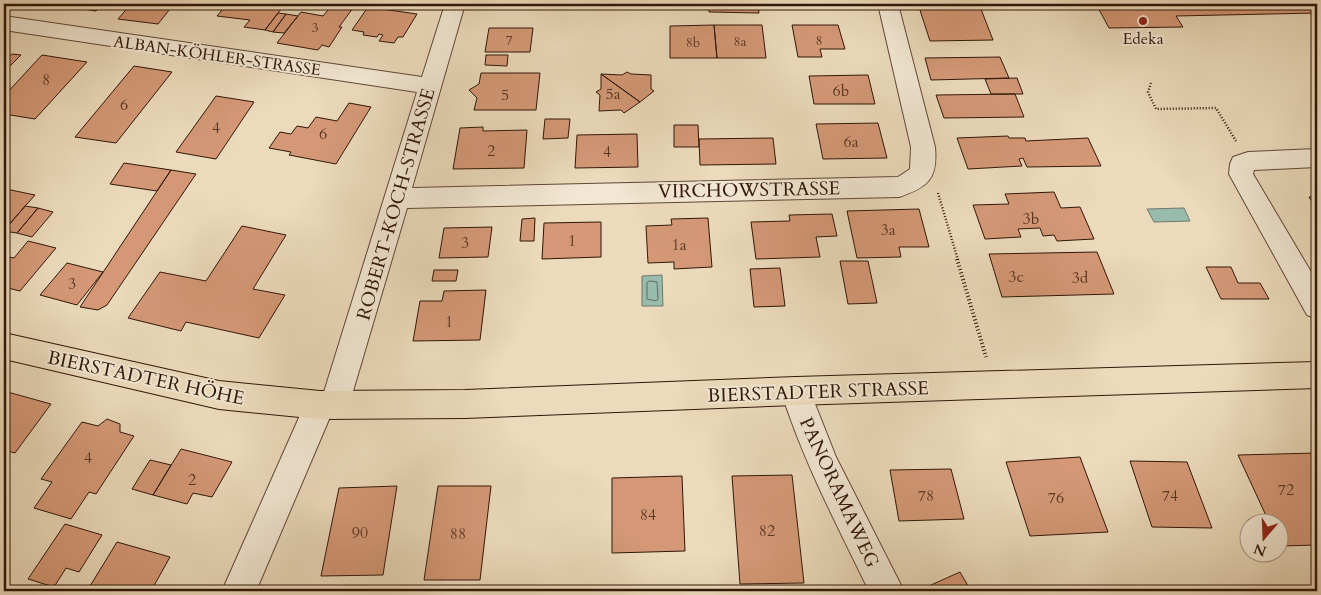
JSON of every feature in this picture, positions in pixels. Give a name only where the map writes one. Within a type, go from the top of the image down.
[{"type":"main road","name":"BIERSTADTER HÖHE","points":[[4,346],[219,395],[327,405]]},
{"type":"main road","name":"BIERSTADTER STRASSE","points":[[327,405],[465,404],[796,390],[994,386],[1317,375]]},
{"type":"street","name":"ROBERT-KOCH-STRASSE","points":[[239,591],[327,405],[397,198],[455,4]]},
{"type":"street","points":[[888,4],[923,147],[925,160],[923,172]]},
{"type":"street","name":"ALBAN-KÖHLER-STRASSE","points":[[4,23],[430,86]]},
{"type":"street","points":[[1317,158],[1248,161],[1242,164],[1241,170],[1241,174],[1317,307]]},
{"type":"street","name":"VIRCHOWSTRASSE","points":[[397,198],[899,187],[913,183],[923,172]]},
{"type":"street","name":"PANORAMAWEG","points":[[796,390],[804,419],[817,451],[888,591]]},
{"type":"path","points":[[1151,83],[1148,92],[1156,109],[1216,108],[1233,136]]},
{"type":"path","points":[[923,172],[939,194],[994,386]]},
{"type":"water","points":[[1184,208],[1190,221],[1154,222],[1147,209]]},
{"type":"water","points":[[662,275],[663,306],[642,306],[642,276]]},
{"type":"building","points":[[51,4],[103,4],[96,11]]},
{"type":"building","points":[[131,4],[174,4],[158,24],[118,19]]},
{"type":"building","points":[[227,4],[285,4],[265,30],[244,27],[250,20],[217,16]]},
{"type":"building","points":[[333,4],[356,4],[339,27],[342,27],[329,47],[322,45],[318,50],[277,43],[301,12],[323,16]]},
{"type":"building","points":[[655,4],[684,4],[684,6],[655,6]]},
{"type":"building","points":[[708,4],[758,4],[759,13],[709,12]]},
{"type":"building","points":[[918,4],[979,4],[993,40],[930,41]]},
{"type":"building","name":"Edeka","points":[[1096,4],[1317,4],[1317,13],[1176,16],[1183,27],[1109,28]]},
{"type":"building","points":[[368,7],[417,14],[403,37],[398,37],[394,43],[379,41],[383,35],[379,34],[377,37],[363,35],[364,32],[352,30]]},
{"type":"building","points":[[278,13],[286,14],[273,32],[265,30]]},
{"type":"building","points":[[286,14],[298,16],[284,33],[273,32]]},
{"type":"building","points":[[714,25],[717,58],[670,58],[670,26]]},
{"type":"building","points":[[714,25],[762,25],[766,58],[717,58]]},
{"type":"building","points":[[792,25],[838,25],[845,49],[820,49],[822,57],[798,57]]},
{"type":"building","points":[[489,28],[533,28],[530,52],[485,52]]},
{"type":"building","points":[[12,54],[21,55],[9,67],[4,66],[4,62]]},
{"type":"building","points":[[42,55],[87,62],[35,119],[4,114],[4,96]]},
{"type":"building","points":[[486,55],[508,55],[507,66],[485,65]]},
{"type":"building","points":[[1000,57],[1009,78],[931,80],[925,58]]},
{"type":"building","points":[[134,66],[172,72],[116,143],[75,137]]},
{"type":"building","points":[[627,72],[651,75],[651,89],[654,91],[640,102],[601,74],[622,75]]},
{"type":"building","points":[[481,73],[540,73],[536,110],[474,110],[477,98],[469,90],[479,84]]},
{"type":"building","points":[[601,74],[640,102],[624,113],[621,110],[599,111],[600,95],[596,92],[601,89]]},
{"type":"building","points":[[868,75],[875,104],[814,104],[809,76]]},
{"type":"building","points":[[1017,78],[1023,94],[991,94],[985,79]]},
{"type":"building","points":[[1015,94],[1024,117],[944,118],[936,95]]},
{"type":"building","points":[[216,96],[254,102],[216,159],[176,152]]},
{"type":"building","points":[[349,103],[371,107],[336,164],[289,155],[291,152],[269,148],[280,132],[291,134],[297,126],[308,128],[316,117],[337,121]]},
{"type":"building","points":[[545,119],[570,119],[568,138],[543,139]]},
{"type":"building","points":[[878,123],[887,158],[823,159],[816,124]]},
{"type":"building","points":[[674,125],[698,125],[699,147],[674,147]]},
{"type":"building","points":[[483,127],[483,131],[527,130],[524,168],[453,169],[460,128]]},
{"type":"building","points":[[637,134],[638,167],[575,168],[577,135]]},
{"type":"building","points":[[1008,136],[1009,138],[1025,138],[1026,141],[1088,138],[1101,166],[1027,167],[1023,158],[1019,159],[1022,166],[968,169],[957,138]]},
{"type":"building","points":[[773,138],[776,164],[700,165],[699,139]]},
{"type":"building","points":[[124,163],[171,170],[157,191],[110,184]]},
{"type":"building","points":[[171,170],[196,174],[107,305],[98,310],[80,307]]},
{"type":"building","points":[[6,189],[35,195],[4,230],[4,191]]},
{"type":"building","points":[[1054,192],[1061,208],[1080,207],[1094,239],[1057,241],[1054,235],[1043,236],[1040,228],[1018,229],[1021,237],[985,239],[973,205],[1009,204],[1005,194]]},
{"type":"building","points":[[1317,196],[1317,210],[1309,197]]},
{"type":"building","points":[[25,206],[38,208],[17,233],[4,231]]},
{"type":"building","points":[[38,208],[53,212],[32,237],[17,233]]},
{"type":"building","points":[[919,209],[929,247],[899,247],[901,257],[857,258],[847,211]]},
{"type":"building","points":[[832,214],[837,236],[816,237],[820,257],[756,259],[751,222],[790,221],[789,215]]},
{"type":"building","points":[[535,218],[534,241],[520,241],[522,219]]},
{"type":"building","points":[[708,218],[712,267],[674,269],[674,262],[648,263],[646,226],[672,225],[671,219]]},
{"type":"building","points":[[601,222],[601,257],[542,259],[544,223]]},
{"type":"building","points":[[242,226],[286,235],[253,289],[285,295],[259,338],[186,322],[181,331],[128,318],[160,272],[206,281]]},
{"type":"building","points":[[492,227],[488,257],[439,258],[444,228]]},
{"type":"building","points":[[28,241],[56,248],[20,291],[4,287],[4,256],[14,258]]},
{"type":"building","points":[[1097,252],[1114,294],[1002,297],[989,254]]},
{"type":"building","points":[[840,261],[868,261],[877,303],[848,304]]},
{"type":"building","points":[[67,263],[103,272],[77,305],[40,295]]},
{"type":"building","points":[[1206,267],[1231,267],[1238,283],[1260,283],[1269,299],[1221,299]]},
{"type":"building","points":[[780,268],[785,306],[754,307],[750,269]]},
{"type":"building","points":[[434,270],[458,270],[456,281],[432,281]]},
{"type":"building","points":[[486,290],[480,340],[413,341],[420,301],[442,301],[444,291]]},
{"type":"building","points":[[4,391],[51,404],[15,453],[4,450]]},
{"type":"building","points":[[107,419],[120,424],[120,432],[134,436],[96,494],[89,492],[71,519],[34,508],[52,482],[41,479],[82,422],[98,426]]},
{"type":"building","points":[[181,449],[232,462],[212,497],[193,493],[187,504],[153,495]]},
{"type":"building","points":[[1317,453],[1317,545],[1288,546],[1288,512],[1264,512],[1238,455]]},
{"type":"building","points":[[1080,457],[1108,532],[1030,536],[1006,462]]},
{"type":"building","points":[[150,460],[171,465],[153,495],[132,489]]},
{"type":"building","points":[[1130,461],[1187,462],[1212,528],[1152,527]]},
{"type":"building","points":[[951,469],[964,519],[899,521],[890,470]]},
{"type":"building","points":[[792,475],[804,583],[740,584],[732,476]]},
{"type":"building","points":[[682,476],[685,551],[612,553],[612,478]]},
{"type":"building","points":[[397,486],[383,575],[321,576],[339,488]]},
{"type":"building","points":[[438,486],[491,486],[480,580],[424,580]]},
{"type":"building","points":[[65,524],[102,535],[79,572],[66,568],[54,587],[28,579]]},
{"type":"building","points":[[117,542],[170,557],[151,591],[87,591]]},
{"type":"building","points":[[960,572],[971,591],[935,591],[931,585]]},
{"type":"place","name":"Edeka","points":[[1143,21]]}]
